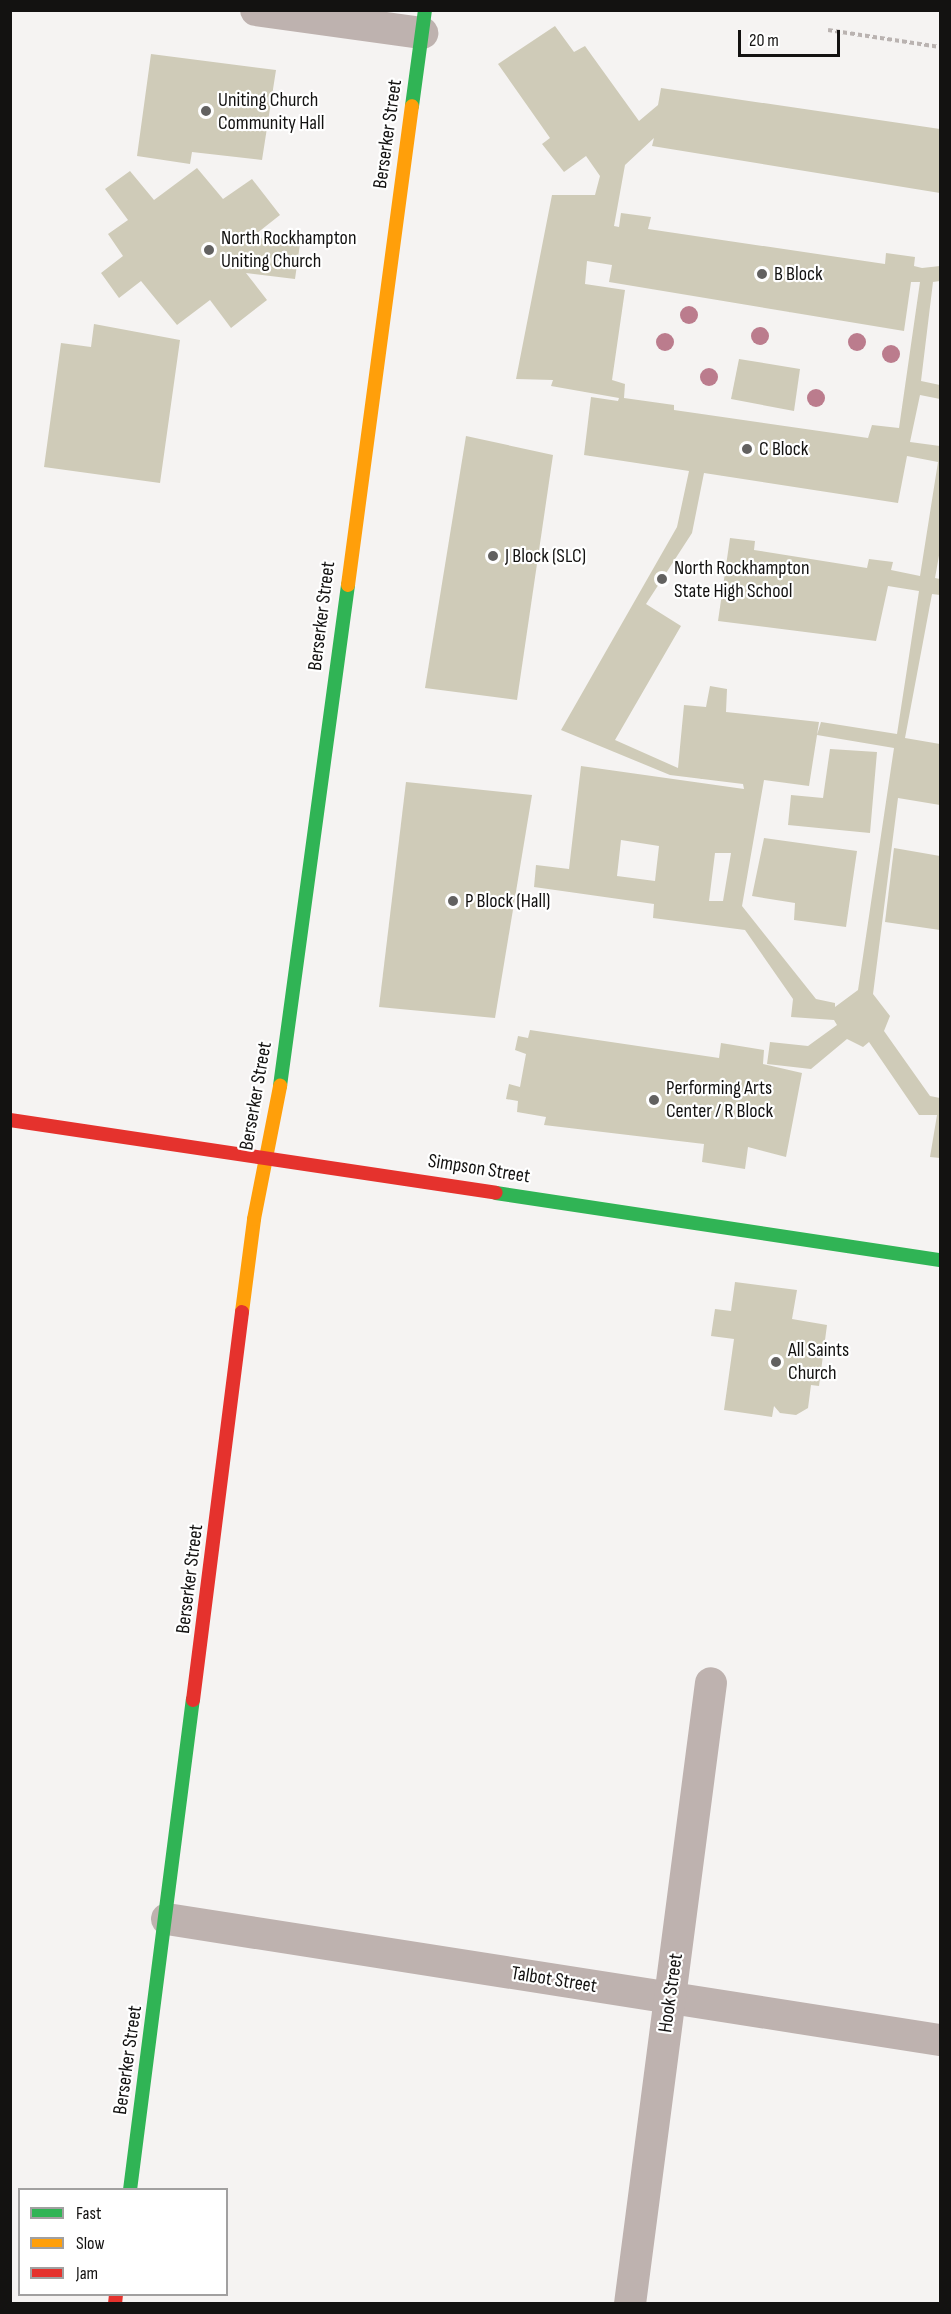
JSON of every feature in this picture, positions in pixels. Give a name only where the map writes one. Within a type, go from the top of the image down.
[{"type":"street","points":[[256,10],[424,22]]},
{"type":"street","name":"Berserker Street","points":[[130,2188],[167,1919],[254,1219],[277,1112],[357,490],[424,22]]},
{"type":"street","name":"Simpson Street","points":[[10,1120],[266,1156],[940,1260]]},
{"type":"street","name":"Hook Street","points":[[630,2304],[711,1683]]},
{"type":"street","name":"Talbot Street","points":[[167,1919],[940,2040]]},
{"type":"path","points":[[828,30],[940,47]]},
{"type":"building","points":[[555,26],[574,52],[585,46],[639,121],[658,105],[661,88],[940,129],[940,193],[652,146],[654,138],[625,165],[614,226],[619,227],[621,213],[651,217],[648,229],[885,264],[886,253],[915,257],[914,266],[922,268],[940,266],[940,281],[933,282],[921,381],[940,385],[940,399],[920,395],[910,442],[940,446],[940,550],[935,578],[940,579],[940,595],[932,594],[905,738],[940,744],[940,805],[898,798],[873,994],[890,1016],[884,1031],[930,1096],[940,1098],[940,1158],[930,1157],[937,1115],[919,1115],[869,1042],[863,1047],[847,1039],[811,1069],[767,1064],[770,1042],[808,1046],[837,1025],[834,1020],[791,1017],[793,999],[745,930],[653,918],[654,904],[534,887],[536,865],[569,869],[581,766],[744,789],[743,784],[670,775],[561,730],[677,527],[689,471],[584,455],[591,397],[618,401],[619,398],[551,386],[553,380],[516,379],[552,195],[595,195],[600,176],[586,156],[564,172],[542,144],[550,138],[498,64]],"holes":[[[587,261],[612,265],[609,282],[904,331],[911,282],[920,282],[899,428],[872,425],[868,438],[674,410],[674,405],[624,398],[625,384],[612,380],[625,290],[585,284]],[[907,456],[938,462],[920,576],[891,570],[893,562],[869,559],[867,568],[754,550],[755,541],[730,538],[718,621],[876,641],[888,586],[919,591],[897,734],[821,722],[817,735],[819,722],[726,712],[727,689],[710,686],[706,707],[684,705],[678,768],[615,740],[681,626],[646,604],[692,533],[704,473],[898,503]],[[817,735],[894,748],[858,990],[835,1007],[835,1003],[816,999],[742,906],[764,780],[809,786]],[[621,840],[659,846],[655,881],[617,876]],[[715,853],[731,853],[723,901],[709,901]]]},
{"type":"building","name":"Uniting Church Community Hall","points":[[151,54],[276,70],[262,160],[192,152],[190,164],[137,156]]},
{"type":"building","name":"North Rockhampton Uniting Church","points":[[197,168],[223,199],[252,179],[280,215],[252,237],[300,244],[295,279],[246,273],[267,300],[231,328],[210,300],[177,325],[141,281],[119,298],[101,273],[123,256],[108,234],[128,220],[105,189],[130,171],[154,200]]},
{"type":"building","points":[[94,324],[180,340],[160,483],[44,467],[61,343],[91,347]]},
{"type":"building","points":[[739,359],[800,369],[794,411],[731,399]]},
{"type":"building","name":"J Block (SLC)","points":[[466,436],[553,455],[517,700],[425,688]]},
{"type":"building","points":[[830,749],[877,752],[870,833],[788,825],[791,795],[823,798]]},
{"type":"building","name":"P Block (Hall)","points":[[406,782],[532,795],[495,1018],[379,1007]]},
{"type":"building","points":[[764,838],[857,851],[846,927],[794,920],[795,903],[752,896]]},
{"type":"building","points":[[894,848],[940,856],[940,930],[885,922]]},
{"type":"building","name":"Performing Arts Center / R Block","points":[[530,1030],[719,1058],[721,1043],[764,1050],[763,1064],[802,1073],[786,1157],[748,1147],[745,1169],[702,1162],[704,1144],[544,1125],[546,1117],[517,1112],[518,1101],[506,1099],[509,1084],[520,1087],[526,1054],[515,1050],[518,1036],[528,1038]]},
{"type":"building","name":"All Saints Church","points":[[735,1282],[797,1290],[792,1319],[827,1325],[819,1386],[811,1385],[808,1408],[796,1415],[780,1413],[774,1406],[772,1417],[724,1410],[734,1339],[711,1336],[715,1309],[731,1311]]},
{"type":"traffic: fast","points":[[412,106],[425,10]]},
{"type":"traffic: fast","points":[[280,1086],[348,585]]},
{"type":"traffic: fast","points":[[496,1193],[940,1260]]},
{"type":"traffic: fast","points":[[130,2188],[193,1700]]},
{"type":"traffic: slow","points":[[348,585],[412,106]]},
{"type":"traffic: slow","points":[[242,1312],[254,1219],[280,1086]]},
{"type":"traffic: jam","points":[[10,1120],[496,1193]]},
{"type":"traffic: jam","points":[[193,1700],[242,1312]]},
{"type":"traffic: jam","points":[[115,2304],[116,2296]]},
{"type":"place","name":"Uniting Church Community Hall","points":[[206,111]]},
{"type":"place","name":"North Rockhampton Uniting Church","points":[[209,250]]},
{"type":"place","name":"B Block","points":[[762,274]]},
{"type":"place","name":"C Block","points":[[747,449]]},
{"type":"place","name":"J Block (SLC)","points":[[493,556]]},
{"type":"place","name":"North Rockhampton State High School","points":[[662,579]]},
{"type":"place","name":"P Block (Hall)","points":[[453,901]]},
{"type":"place","name":"Performing Arts Center / R Block","points":[[654,1100]]},
{"type":"place","name":"All Saints Church","points":[[776,1362]]}]
